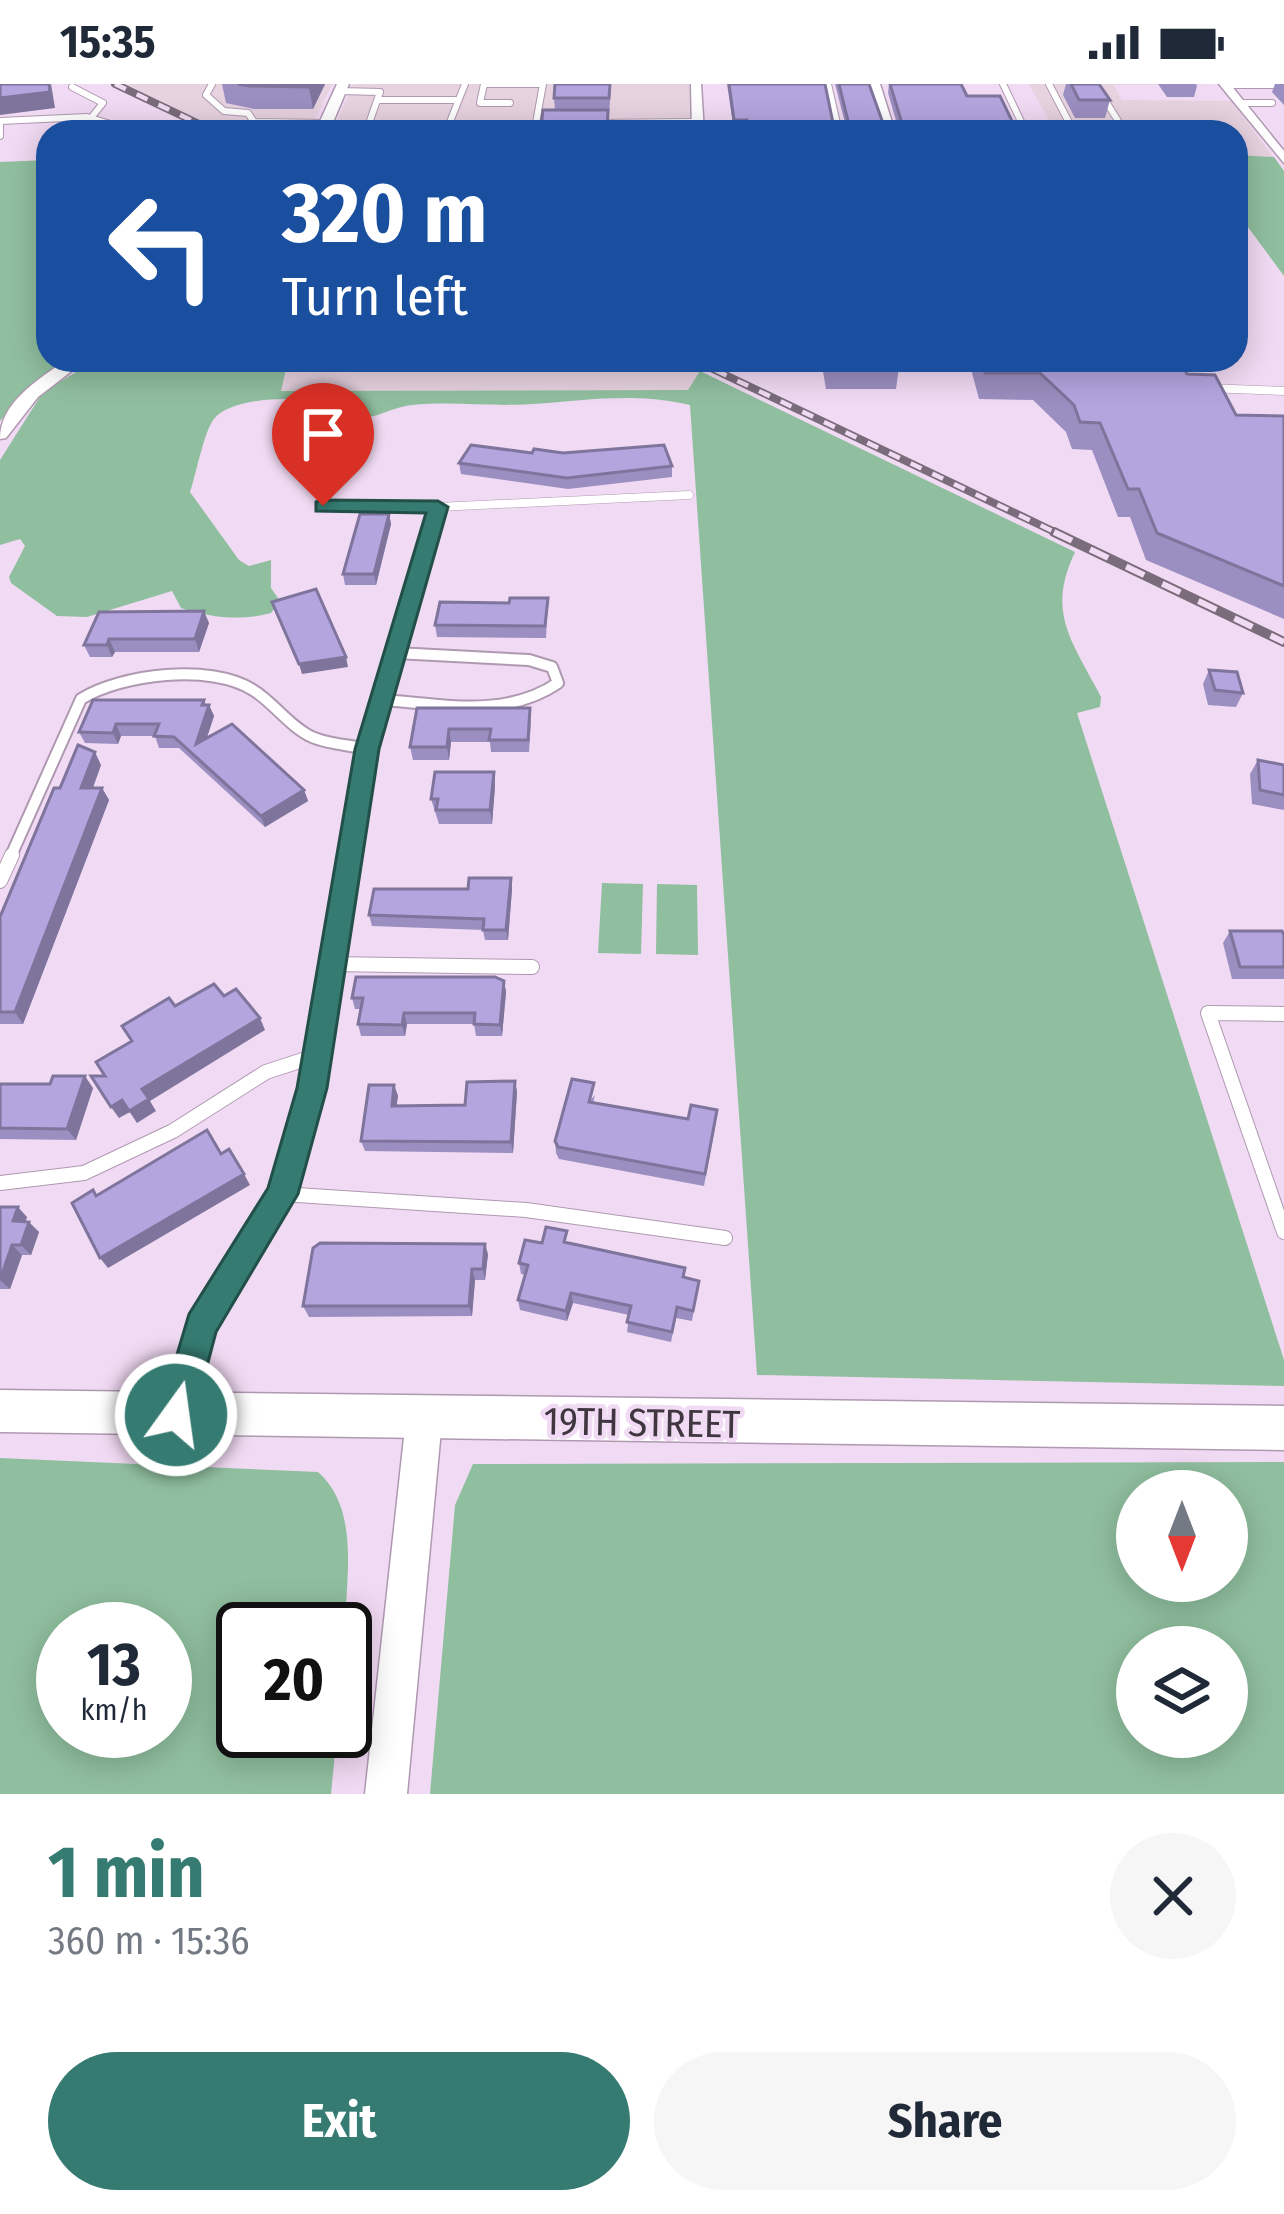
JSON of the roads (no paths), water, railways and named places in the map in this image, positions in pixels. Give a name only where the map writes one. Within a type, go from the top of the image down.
[{"type":"main road","name":"19TH STREET","points":[[0,1411],[1284,1428]]},
{"type":"street","points":[[696,84],[698,120]]},
{"type":"street","points":[[875,84],[886,120]]},
{"type":"street","points":[[1225,84],[1284,159]]},
{"type":"street","points":[[327,120],[341,88]]},
{"type":"street","points":[[0,434],[32,393],[61,372]]},
{"type":"street","points":[[386,1794],[424,1419]]},
{"type":"lane","points":[[212,84],[206,94],[224,111],[248,113],[253,120]]},
{"type":"lane","points":[[450,120],[465,84]]},
{"type":"lane","points":[[510,103],[480,103],[484,84],[543,84],[537,120]]},
{"type":"lane","points":[[828,84],[836,120]]},
{"type":"lane","points":[[1003,84],[1020,120]]},
{"type":"lane","points":[[1049,84],[1068,120]]},
{"type":"lane","points":[[1095,84],[1118,120]]},
{"type":"lane","points":[[1225,84],[1284,85]]},
{"type":"lane","points":[[72,87],[103,103],[92,118]]},
{"type":"lane","points":[[341,88],[380,92],[371,120]]},
{"type":"lane","points":[[1264,95],[1282,113]]},
{"type":"lane","points":[[378,100],[456,100]]},
{"type":"lane","points":[[1239,103],[1272,103]]},
{"type":"lane","points":[[55,120],[115,120]]},
{"type":"lane","points":[[0,136],[0,123],[36,121]]},
{"type":"lane","points":[[1202,387],[1284,391]]},
{"type":"lane","points":[[323,506],[438,507],[689,495]]},
{"type":"lane","points":[[176,1415],[201,1326],[283,1194],[312,1088],[367,749],[438,507]]},
{"type":"lane","points":[[382,700],[515,706],[540,699],[558,683],[552,667],[529,660],[396,653]]},
{"type":"lane","points":[[0,880],[81,699],[105,684],[134,676],[226,679],[250,688],[310,737],[367,749]]},
{"type":"lane","points":[[330,964],[532,967]]},
{"type":"lane","points":[[1284,1014],[1208,1013],[1284,1232]]},
{"type":"lane","points":[[0,1183],[84,1173],[173,1131],[266,1072],[315,1056]]},
{"type":"lane","points":[[283,1194],[526,1210],[725,1238]]},
{"type":"railway","points":[[115,84],[191,120]]},
{"type":"railway","points":[[719,372],[1061,535]]},
{"type":"railway","points":[[1054,532],[1284,642]]}]
